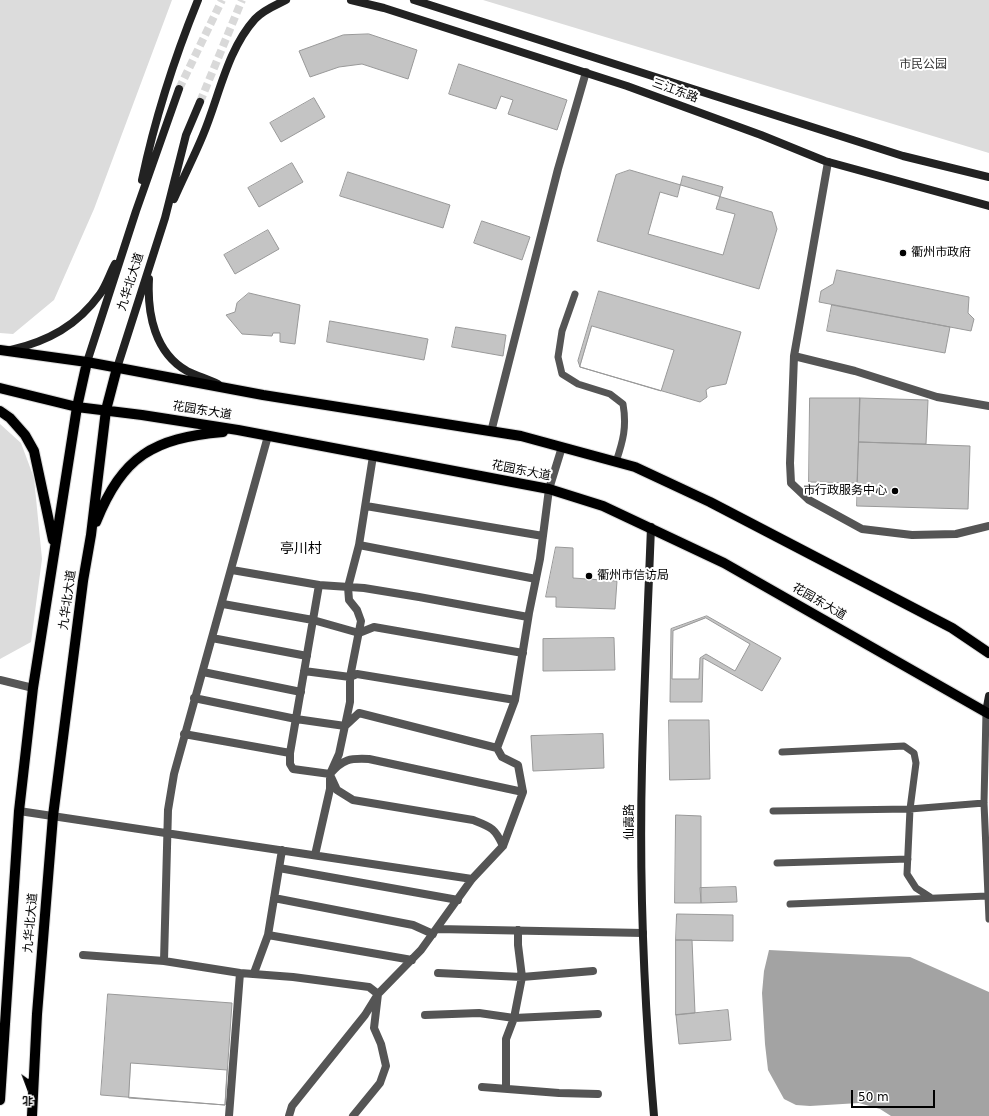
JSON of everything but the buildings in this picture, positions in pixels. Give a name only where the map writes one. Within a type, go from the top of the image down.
[{"type":"main road","points":[[136,211],[154,128],[180,47],[198,0]]},
{"type":"main road","points":[[165,218],[203,135],[228,67],[243,36],[256,18],[272,6],[286,0]]},
{"type":"main road","name":"三江东路","points":[[351,0],[384,8],[586,72],[761,135],[828,162],[989,206]]},
{"type":"main road","name":"三江东路","points":[[414,0],[903,156],[989,177]]},
{"type":"main road","name":"九华北大道","points":[[0,1100],[19,811],[33,688],[77,406],[87,362],[136,211],[179,89]]},
{"type":"main road","name":"九华北大道","points":[[32,1116],[37,1014],[53,816],[83,581],[91,535],[106,410],[117,368],[165,218],[186,135],[200,102]]},
{"type":"main road","points":[[3,351],[32,345],[47,339],[72,324],[101,294],[130,232]]},
{"type":"main road","points":[[150,266],[148,290],[150,309],[159,343],[169,357],[187,370],[226,387]]},
{"type":"main road","points":[[3,351],[87,362],[263,395],[521,436],[635,467],[710,502],[952,628],[989,653]]},
{"type":"main road","name":"花园东大道","points":[[0,388],[77,406],[238,430],[549,489],[604,506],[724,563],[987,713]]},
{"type":"main road","points":[[0,411],[25,435],[34,451],[54,546]]},
{"type":"main road","points":[[91,535],[104,502],[116,481],[126,468],[142,455],[175,440],[208,433],[238,430]]},
{"type":"main road","name":"仙霞路","points":[[651,527],[642,767],[642,933],[646,1025],[654,1116]]},
{"type":"main road","points":[[987,713],[989,696]]},
{"type":"street","points":[[491,432],[558,169],[586,72]]},
{"type":"street","points":[[828,162],[794,356],[790,463],[791,483],[809,500],[862,528],[912,535],[934,535],[956,534],[989,526]]},
{"type":"street","points":[[794,356],[855,371],[937,398],[989,406]]},
{"type":"street","points":[[164,961],[168,810],[174,774],[194,698],[223,604],[268,436]]},
{"type":"street","points":[[497,748],[515,700],[543,536],[549,489],[562,447]]},
{"type":"street","points":[[316,855],[330,789],[330,774],[339,754],[350,702],[350,677],[361,621],[357,610],[349,600],[348,587],[359,545],[373,456]]},
{"type":"street","points":[[366,506],[543,536]]},
{"type":"street","points":[[359,545],[536,579]]},
{"type":"street","points":[[232,570],[318,585],[348,587],[419,597],[528,617]]},
{"type":"street","points":[[318,585],[290,753],[290,764],[294,769],[330,774]]},
{"type":"street","points":[[223,604],[313,620],[359,633],[374,627],[523,653]]},
{"type":"street","points":[[212,638],[307,656]]},
{"type":"street","points":[[304,671],[350,677],[357,674],[515,700]]},
{"type":"street","points":[[203,672],[301,692]]},
{"type":"street","points":[[0,680],[33,688]]},
{"type":"street","points":[[194,698],[296,719],[345,726]]},
{"type":"street","points":[[289,1116],[292,1106],[365,1015],[378,994],[412,960],[458,900],[472,879],[503,846],[523,792],[518,766],[502,757],[497,748],[359,713],[345,726]]},
{"type":"street","points":[[184,734],[290,753]]},
{"type":"street","points":[[330,774],[342,761],[357,758],[369,759],[523,792]]},
{"type":"street","points":[[330,774],[338,790],[353,800],[473,820],[490,826],[498,834],[503,846]]},
{"type":"street","points":[[19,811],[472,879]]},
{"type":"street","points":[[254,973],[268,935],[282,850]]},
{"type":"street","points":[[279,868],[458,900]]},
{"type":"street","points":[[274,898],[413,925],[435,931],[518,930],[642,933]]},
{"type":"street","points":[[506,1089],[506,1039],[514,1018],[522,977],[518,945],[518,930]]},
{"type":"street","points":[[268,935],[412,960]]},
{"type":"street","points":[[83,955],[164,961],[240,973],[254,973],[368,987],[378,994]]},
{"type":"street","points":[[438,973],[522,977],[593,972]]},
{"type":"street","points":[[229,1116],[240,973]]},
{"type":"street","points":[[353,1116],[380,1083],[386,1066],[382,1044],[374,1028],[378,994]]},
{"type":"street","points":[[425,1015],[479,1013],[514,1018],[598,1014]]},
{"type":"street","points":[[482,1087],[598,1094]]},
{"type":"lane","points":[[575,294],[562,331],[558,357],[562,374],[578,384],[610,394],[624,404],[626,421],[623,441],[616,462]]},
{"type":"lane","points":[[987,713],[984,803],[989,919]]},
{"type":"lane","points":[[782,752],[904,746],[914,753],[916,764],[910,809],[907,874],[916,888],[930,897]]},
{"type":"lane","points":[[773,811],[910,809],[984,803]]},
{"type":"lane","points":[[777,863],[908,860]]},
{"type":"lane","points":[[790,904],[930,897],[987,896]]},
{"type":"green space","points":[[0,0],[172,0],[94,209],[54,300],[13,334],[0,333]]},
{"type":"green space","name":"市民公园","points":[[483,0],[989,0],[989,153],[516,10]]},
{"type":"green space","points":[[0,424],[21,443],[34,478],[42,559],[31,642],[0,659]]},
{"type":"shaded area","points":[[769,950],[910,957],[989,992],[989,1116],[891,1116],[880,1109],[859,1103],[810,1106],[796,1105],[784,1099],[768,1070],[765,1044],[762,993],[764,971]]},
{"type":"tunnel","points":[[179,89],[222,0]]},
{"type":"tunnel","points":[[200,102],[242,0]]},
{"type":"place","name":"衢州市政府","points":[[903,253]]},
{"type":"place","name":"市行政服务中心","points":[[895,491]]},
{"type":"place","name":"衢州市信访局","points":[[589,576]]},
{"type":"district","name":"亭川村","points":[[301,549]]}]
